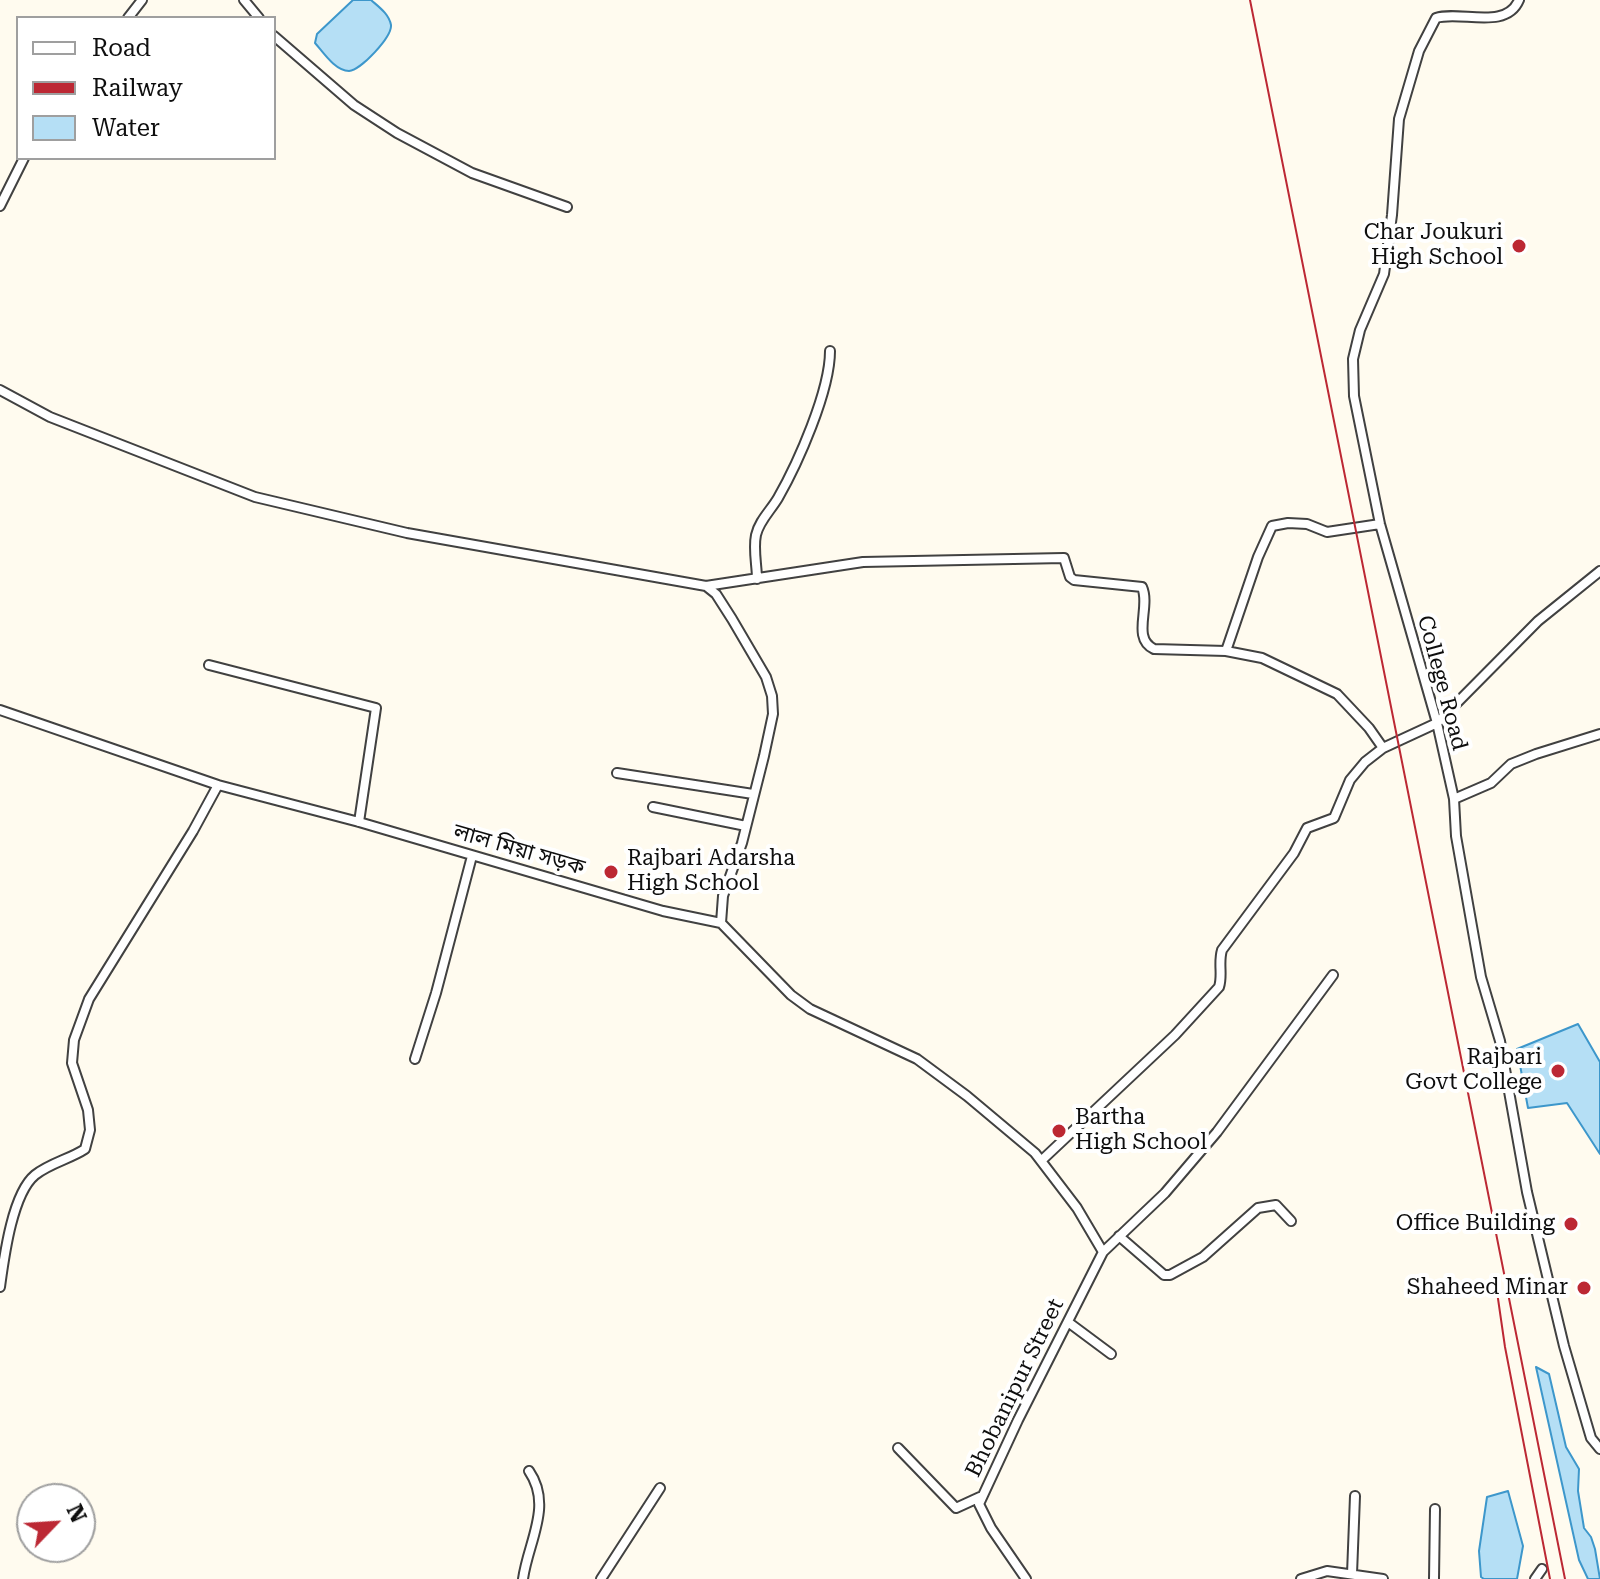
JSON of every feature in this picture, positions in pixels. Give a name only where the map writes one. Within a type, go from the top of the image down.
[{"type":"street","points":[[130,16],[142,0]]},
{"type":"street","points":[[244,0],[257,16]]},
{"type":"street","name":"College Road","points":[[1519,0],[1516,8],[1501,16],[1447,14],[1436,18],[1419,51],[1399,119],[1384,274],[1360,330],[1353,359],[1354,396],[1380,524],[1437,723],[1454,799],[1456,836],[1481,977],[1500,1041],[1527,1192],[1564,1346],[1591,1438],[1600,1449]]},
{"type":"street","points":[[276,38],[354,105],[397,133],[472,173],[567,207]]},
{"type":"street","points":[[0,206],[23,160]]},
{"type":"street","points":[[757,579],[756,536],[788,478],[810,427],[826,383],[830,351]]},
{"type":"street","points":[[0,390],[50,417],[255,497],[407,533],[706,586],[863,562],[1064,558],[1070,577],[1074,580],[1142,587],[1145,597],[1142,637],[1147,646],[1154,649],[1226,651],[1262,658],[1337,694],[1383,748]]},
{"type":"street","points":[[1226,651],[1258,557],[1272,526],[1307,524],[1327,532],[1380,524]]},
{"type":"street","points":[[1042,1160],[1175,1035],[1219,987],[1222,950],[1294,853],[1307,828],[1334,818],[1350,780],[1365,762],[1383,748],[1437,723],[1538,621],[1600,571]]},
{"type":"street","points":[[706,586],[716,594],[766,677],[773,714],[746,826],[723,896],[721,923],[791,995],[810,1009],[917,1059],[967,1096],[1042,1160],[1077,1208],[1103,1252]]},
{"type":"street","points":[[209,665],[376,708],[359,822]]},
{"type":"street","name":"লাল মিয়া সড়ক","points":[[0,710],[218,785],[359,822],[663,911],[721,923]]},
{"type":"street","points":[[1454,799],[1491,783],[1511,764],[1600,734]]},
{"type":"street","points":[[617,773],[753,794]]},
{"type":"street","points":[[0,1287],[15,1214],[24,1188],[34,1175],[85,1149],[90,1130],[88,1110],[72,1063],[74,1040],[89,999],[218,785]]},
{"type":"street","points":[[653,807],[746,826]]},
{"type":"street","points":[[415,1059],[472,856]]},
{"type":"street","name":"Bhobanipur Street","points":[[1026,1579],[979,1504],[1103,1252],[1165,1193],[1217,1132],[1333,975]]},
{"type":"street","points":[[1119,1236],[1164,1275],[1170,1275],[1203,1257],[1258,1208],[1276,1205],[1291,1221]]},
{"type":"street","points":[[1068,1322],[1111,1354]]},
{"type":"street","points":[[898,1448],[956,1508],[981,1497]]},
{"type":"street","points":[[523,1579],[541,1505],[536,1481],[529,1471]]},
{"type":"street","points":[[601,1579],[660,1488]]},
{"type":"street","points":[[1352,1574],[1355,1496]]},
{"type":"street","points":[[1434,1579],[1435,1509]]},
{"type":"street","points":[[1535,1579],[1542,1569]]},
{"type":"street","points":[[1301,1579],[1327,1571],[1383,1579]]},
{"type":"water","points":[[353,0],[371,0],[386,14],[391,25],[387,37],[375,52],[349,71],[334,65],[315,43],[317,34]]},
{"type":"water","name":"Rajbari Govt College","points":[[1578,1024],[1600,1062],[1600,1154],[1567,1103],[1528,1108],[1517,1049]]},
{"type":"water","points":[[1536,1367],[1549,1374],[1566,1447],[1579,1469],[1578,1491],[1584,1528],[1595,1549],[1600,1579],[1588,1579],[1579,1560]]},
{"type":"water","points":[[1508,1491],[1523,1546],[1517,1579],[1484,1579],[1481,1577],[1479,1551],[1487,1497]]},
{"type":"railway","points":[[1250,0],[1565,1579]]},
{"type":"railway","points":[[1495,1278],[1505,1347],[1550,1579]]},
{"type":"place","name":"Char Joukuri High School","points":[[1519,246]]},
{"type":"place","name":"Rajbari Adarsha High School","points":[[611,872]]},
{"type":"place","name":"Rajbari Govt College","points":[[1558,1071]]},
{"type":"place","name":"Bartha High School","points":[[1059,1131]]},
{"type":"place","name":"Office Building","points":[[1571,1224]]},
{"type":"place","name":"Shaheed Minar","points":[[1584,1288]]}]
